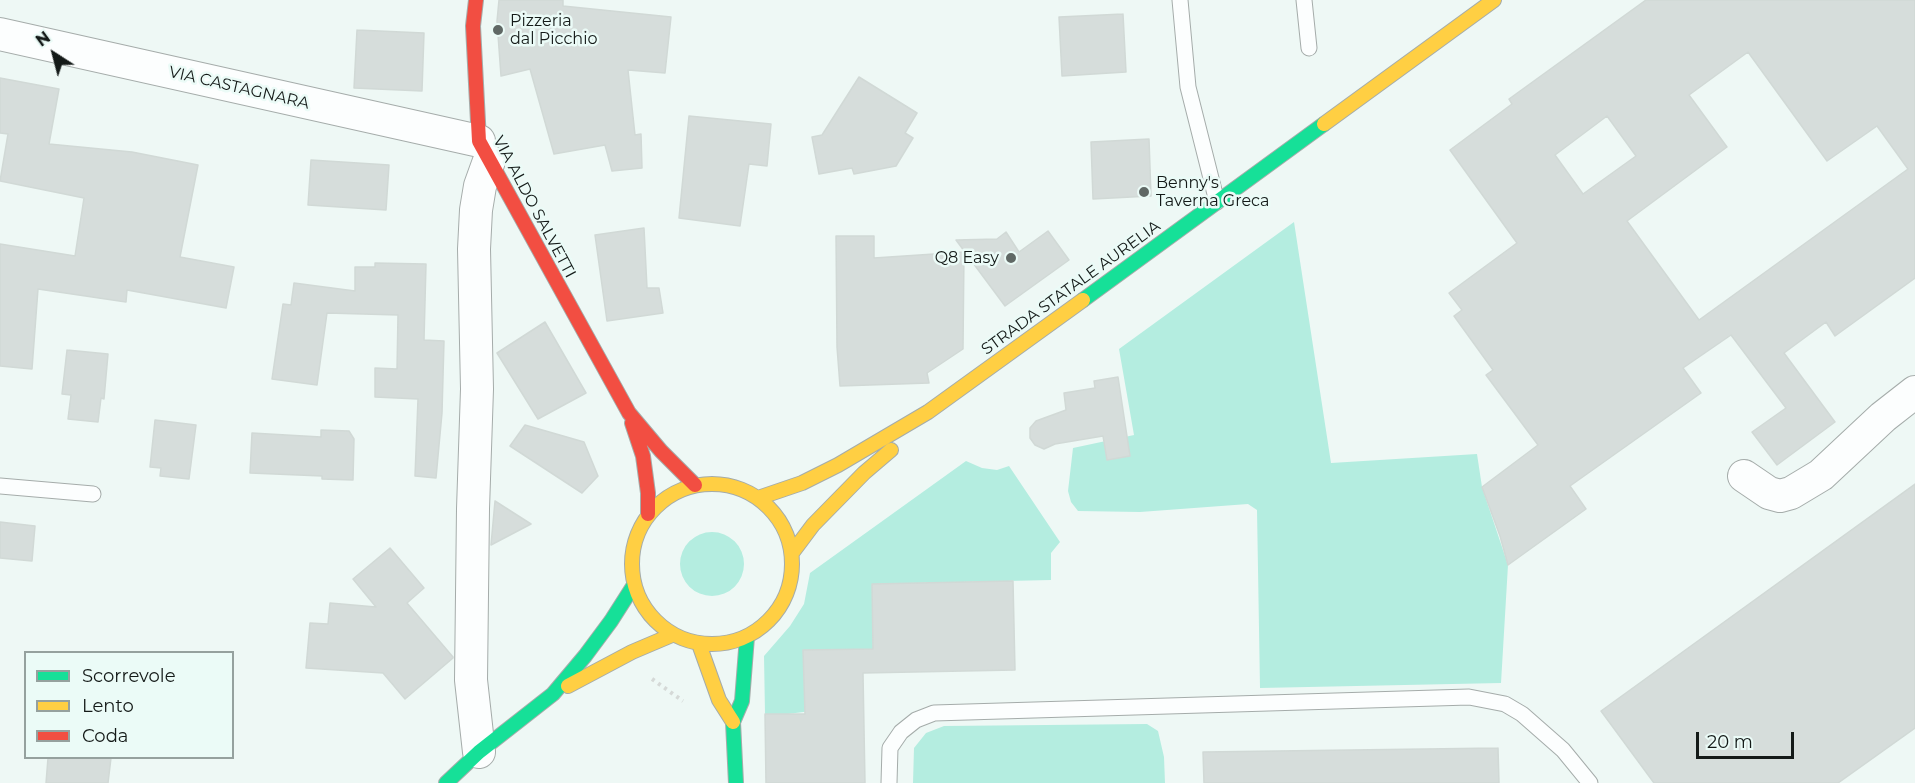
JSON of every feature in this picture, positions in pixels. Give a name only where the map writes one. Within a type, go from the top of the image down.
[{"type":"main road","name":"VIA ALDO SALVETTI","points":[[476,0],[473,26],[484,151],[629,413],[643,456],[648,493],[648,514]]},
{"type":"main road","name":"STRADA STATALE AURELIA","points":[[759,498],[802,483],[838,465],[928,412],[1494,0]]},
{"type":"main road","name":"STRADA STATALE AURELIA","points":[[792,553],[813,525],[928,412]]},
{"type":"main road","name":"VIA ALDO SALVETTI","points":[[629,413],[661,451],[695,485]]},
{"type":"main road","points":[[717,483],[739,488],[759,498],[775,513],[786,532],[792,553],[791,578],[783,602],[767,622],[747,637],[723,644],[699,644],[672,634],[655,622],[642,604],[634,585],[631,560],[636,536],[648,514],[677,491],[695,485],[717,483]]},
{"type":"main road","points":[[553,694],[585,657],[634,585]]},
{"type":"main road","points":[[446,783],[479,752],[553,694],[632,652],[672,634]]},
{"type":"main road","points":[[736,783],[733,722],[742,701],[747,637]]},
{"type":"main road","points":[[699,644],[719,700],[733,722]]},
{"type":"street","name":"VIA CASTAGNARA","points":[[0,33],[484,151]]},
{"type":"street","points":[[479,752],[471,680],[477,388],[474,249],[484,151]]},
{"type":"street","points":[[1744,476],[1769,493],[1780,496],[1791,493],[1821,475],[1883,417],[1915,392]]},
{"type":"lane","points":[[1180,0],[1188,87],[1217,202]]},
{"type":"lane","points":[[1304,0],[1309,48]]},
{"type":"lane","points":[[1463,0],[1471,17]]},
{"type":"lane","points":[[0,486],[93,494]]},
{"type":"lane","points":[[889,783],[890,748],[901,732],[916,720],[934,713],[1469,697],[1505,704],[1522,714],[1563,750],[1590,783]]},
{"type":"path","points":[[648,676],[684,702]]},
{"type":"green space","points":[[1294,222],[1331,463],[1477,454],[1482,487],[1508,565],[1501,683],[1260,688],[1257,510],[1248,504],[1140,512],[1078,511],[1071,502],[1068,491],[1073,448],[1134,435],[1119,349]]},
{"type":"green space","points":[[966,461],[982,468],[997,470],[1009,466],[1060,542],[1051,553],[1051,580],[872,584],[873,649],[803,651],[803,666],[810,665],[811,711],[765,714],[764,656],[790,626],[804,604],[810,573]]},
{"type":"green space","points":[[706,532],[718,532],[735,541],[742,552],[744,564],[742,576],[735,587],[718,596],[706,596],[694,591],[685,582],[680,570],[680,558],[685,546],[694,537]]},
{"type":"green space","points":[[1147,724],[1158,731],[1164,757],[1165,783],[913,783],[914,748],[926,733],[944,726]]},
{"type":"building","points":[[499,0],[563,0],[563,6],[671,17],[665,73],[628,70],[635,135],[641,134],[642,168],[612,171],[605,145],[554,154],[530,69],[501,76],[497,21]]},
{"type":"building","points":[[1646,0],[1915,0],[1915,278],[1835,336],[1826,322],[1784,353],[1835,422],[1777,465],[1752,432],[1786,408],[1731,335],[1683,368],[1701,393],[1570,486],[1586,509],[1508,565],[1482,487],[1538,445],[1486,375],[1493,370],[1454,316],[1462,310],[1449,293],[1517,243],[1450,150],[1512,104],[1509,99]],"holes":[[[1748,52],[1827,161],[1877,126],[1908,169],[1699,320],[1627,221],[1727,147],[1689,95]],[[1607,116],[1636,156],[1583,194],[1555,155]]]},
{"type":"building","points":[[1123,14],[1126,72],[1062,76],[1059,17]]},
{"type":"building","points":[[357,30],[424,33],[422,91],[354,88]]},
{"type":"building","points":[[859,77],[917,113],[905,133],[913,138],[896,166],[854,174],[852,168],[819,174],[812,137],[822,135]]},
{"type":"building","points":[[0,78],[59,89],[49,144],[132,152],[198,165],[180,257],[234,267],[226,308],[127,290],[126,302],[38,289],[32,369],[0,366],[0,244],[75,256],[84,198],[0,181],[8,134],[0,133]]},
{"type":"building","points":[[689,116],[771,124],[767,166],[749,164],[740,226],[679,218]]},
{"type":"building","points":[[1149,139],[1151,196],[1093,199],[1091,142]]},
{"type":"building","points":[[311,160],[389,165],[386,210],[308,205]]},
{"type":"building","points":[[644,228],[647,288],[659,288],[663,313],[607,321],[595,235]]},
{"type":"building","points":[[1048,231],[1069,260],[1005,306],[956,240],[997,239],[1006,232],[1019,252]]},
{"type":"building","points":[[836,236],[874,236],[874,258],[964,252],[963,349],[927,373],[929,383],[840,386],[837,347]]},
{"type":"building","points":[[375,263],[426,264],[424,340],[444,341],[442,413],[436,478],[415,476],[418,399],[375,397],[375,368],[397,369],[398,315],[327,313],[317,385],[272,379],[283,304],[291,305],[294,283],[355,291],[355,267],[375,267]]},
{"type":"building","points":[[545,322],[586,393],[538,419],[497,353]]},
{"type":"building","points":[[67,350],[108,354],[104,399],[101,398],[98,422],[68,419],[71,395],[62,394]]},
{"type":"building","points":[[1118,377],[1130,456],[1107,460],[1103,436],[1055,444],[1044,449],[1035,445],[1030,438],[1030,428],[1036,421],[1066,410],[1064,393],[1095,388],[1094,381]]},
{"type":"building","points":[[155,420],[196,425],[189,479],[160,476],[161,468],[150,467]]},
{"type":"building","points":[[525,425],[584,442],[598,476],[582,493],[510,446]]},
{"type":"building","points":[[321,430],[349,431],[354,439],[353,480],[322,479],[322,476],[250,473],[252,433],[321,437]]},
{"type":"building","points":[[1915,484],[1915,728],[1838,783],[1654,783],[1601,711]]},
{"type":"building","points":[[495,501],[531,524],[491,545]]},
{"type":"building","points":[[0,522],[35,526],[32,561],[0,558]]},
{"type":"building","points":[[390,548],[424,588],[407,603],[453,657],[405,699],[383,673],[306,668],[310,623],[328,624],[330,603],[376,607],[353,579]]},
{"type":"building","points":[[1013,581],[1015,670],[863,673],[865,783],[766,783],[765,714],[805,714],[803,650],[873,649],[872,584]]},
{"type":"building","points":[[1498,748],[1499,783],[1204,783],[1203,752]]},
{"type":"building","points":[[48,759],[111,759],[108,783],[46,783]]},
{"type":"traffic: fast","points":[[1083,300],[1324,124]]},
{"type":"traffic: fast","points":[[446,783],[479,752],[553,694],[585,656],[634,585]]},
{"type":"traffic: fast","points":[[736,783],[733,722],[742,701],[747,637]]},
{"type":"traffic: slow","points":[[1324,124],[1494,0]]},
{"type":"traffic: slow","points":[[758,498],[802,483],[838,465],[928,412],[1083,300]]},
{"type":"traffic: slow","points":[[792,553],[813,525],[864,473],[891,450]]},
{"type":"traffic: slow","points":[[712,484],[728,485],[743,490],[757,497],[769,507],[779,519],[786,533],[791,548],[792,564],[791,580],[786,595],[779,609],[769,621],[757,631],[743,638],[728,643],[712,644],[696,643],[681,638],[667,631],[655,621],[645,609],[638,595],[633,580],[632,564],[633,548],[638,533],[645,519],[655,507],[667,497],[681,490],[696,485],[712,484]]},
{"type":"traffic: slow","points":[[568,686],[632,652],[672,635]]},
{"type":"traffic: slow","points":[[699,644],[719,700],[733,722]]},
{"type":"traffic: jam","points":[[476,0],[473,26],[479,141],[629,413],[661,451],[695,485]]},
{"type":"traffic: jam","points":[[632,423],[643,456],[648,493],[648,514]]},
{"type":"place","name":"Pizzeria dal Picchio","points":[[498,30]]},
{"type":"place","name":"Benny's Taverna Greca","points":[[1144,192]]},
{"type":"place","name":"Q8 Easy","points":[[1011,258]]}]
